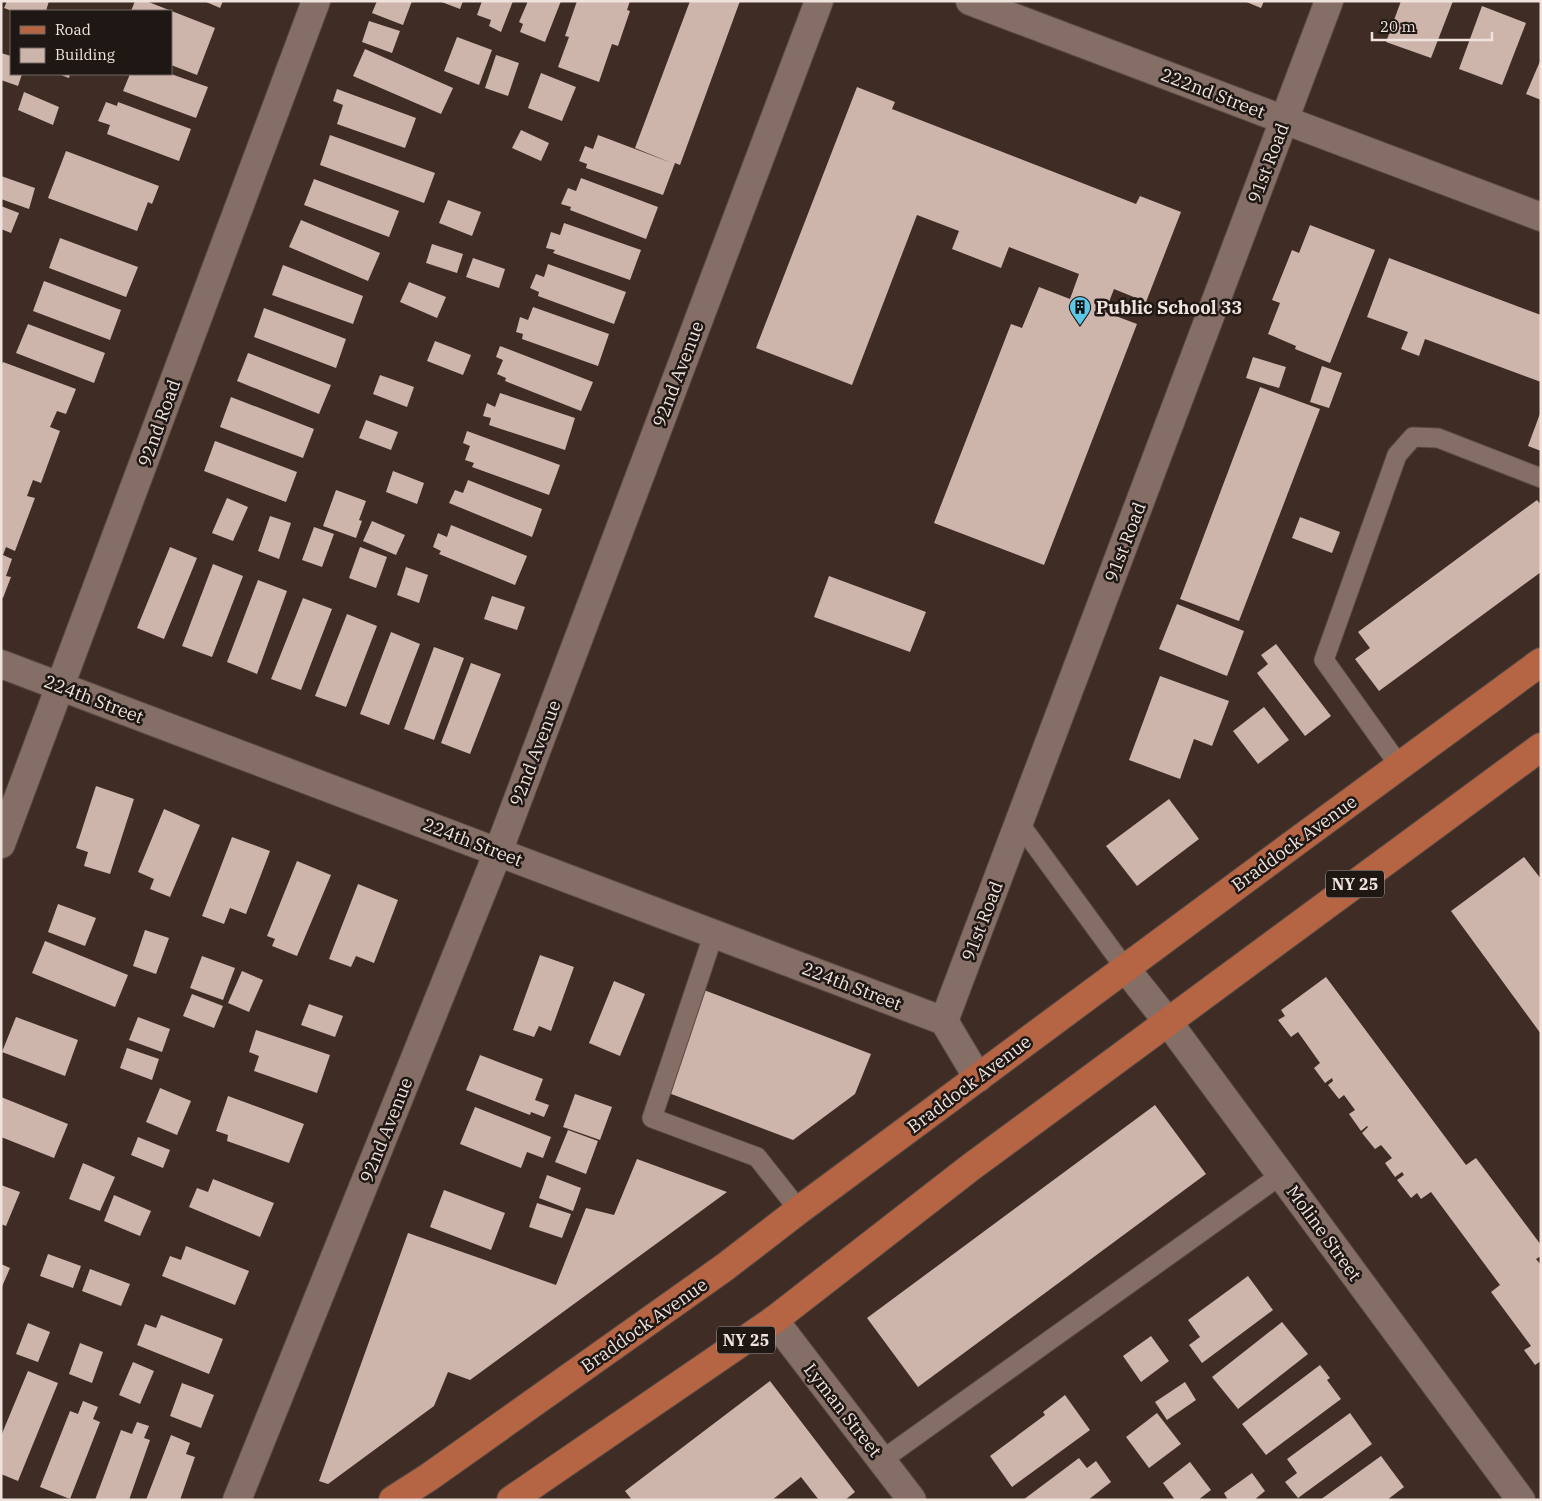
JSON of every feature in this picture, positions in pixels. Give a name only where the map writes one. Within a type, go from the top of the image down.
[{"type":"main road","name":"Braddock Avenue","points":[[393,1500],[429,1478],[725,1267],[799,1210],[1399,765],[1541,662]]},
{"type":"main road","name":"NY 25","points":[[511,1500],[774,1320],[971,1167],[1540,749]]},
{"type":"street","name":"92nd Road","points":[[1,844],[316,1]]},
{"type":"street","name":"92nd Avenue","points":[[237,1500],[498,852],[819,1]]},
{"type":"street","name":"222nd Street","points":[[970,1],[1541,217]]},
{"type":"street","name":"91st Road","points":[[944,1021],[1329,1]]},
{"type":"street","name":"224th Street","points":[[1,664],[944,1021]]},
{"type":"street","name":"Moline Street","points":[[1126,968],[1168,1022],[1521,1500]]},
{"type":"street","points":[[944,1021],[978,1078]]},
{"type":"street","name":"Lyman Street","points":[[774,1320],[912,1500]]},
{"type":"lane","points":[[1399,765],[1324,660],[1397,456],[1413,437],[1438,438],[1541,478]]},
{"type":"lane","points":[[1019,823],[1126,968]]},
{"type":"lane","points":[[714,933],[652,1118],[757,1157],[799,1210]]},
{"type":"lane","points":[[882,1460],[1281,1175]]},
{"type":"building","points":[[7,1],[49,1],[46,10],[10,10],[4,8]]},
{"type":"building","points":[[135,1],[146,1],[169,10],[131,10]]},
{"type":"building","points":[[204,1],[223,1],[220,8]]},
{"type":"building","points":[[377,1],[412,1],[403,25],[372,13]]},
{"type":"building","points":[[439,1],[463,1],[460,9]]},
{"type":"building","points":[[482,1],[513,1],[501,32],[489,26],[491,20],[477,15]]},
{"type":"building","points":[[528,1],[561,1],[545,42],[520,32],[523,24],[519,22]]},
{"type":"building","points":[[577,1],[630,1],[627,10],[630,11],[618,46],[612,44],[599,82],[558,67],[569,37],[565,36]]},
{"type":"building","points":[[690,1],[740,1],[680,165],[675,163],[663,195],[586,168],[587,164],[579,161],[585,146],[593,149],[598,135],[672,163],[635,148]]},
{"type":"building","points":[[1244,1],[1264,1],[1261,8]]},
{"type":"building","points":[[1401,1],[1453,1],[1431,58],[1386,42]]},
{"type":"building","points":[[1482,6],[1526,23],[1502,85],[1459,69]]},
{"type":"building","points":[[172,11],[215,28],[197,75],[172,65]]},
{"type":"building","points":[[369,21],[400,31],[392,53],[362,42]]},
{"type":"building","points":[[457,37],[492,50],[479,85],[444,71]]},
{"type":"building","points":[[365,49],[453,88],[441,114],[353,76]]},
{"type":"building","points":[[1,53],[10,56],[10,75],[22,75],[18,86],[1,80]]},
{"type":"building","points":[[496,55],[519,63],[508,96],[485,88]]},
{"type":"building","points":[[1541,59],[1541,100],[1526,94]]},
{"type":"building","points":[[541,73],[576,87],[562,121],[528,108]]},
{"type":"building","points":[[172,74],[208,87],[196,118],[123,91],[130,75]]},
{"type":"building","name":"Public School 33","points":[[857,87],[895,102],[892,109],[1136,204],[1140,196],[1181,212],[1146,302],[1114,289],[1105,312],[1137,324],[1044,565],[934,523],[1011,324],[1022,328],[1039,287],[1070,299],[1079,274],[1009,247],[1001,268],[952,249],[959,231],[917,215],[852,385],[756,348]]},
{"type":"building","points":[[337,89],[416,118],[405,148],[337,124],[343,105],[333,101]]},
{"type":"building","points":[[24,92],[59,107],[53,125],[18,110]]},
{"type":"building","points":[[106,102],[117,106],[118,102],[191,129],[179,161],[107,134],[110,125],[98,121]]},
{"type":"building","points":[[521,130],[549,143],[541,161],[512,148]]},
{"type":"building","points":[[330,135],[435,173],[424,203],[320,165]]},
{"type":"building","points":[[66,151],[159,186],[152,204],[148,202],[137,231],[48,198]]},
{"type":"building","points":[[1,176],[35,188],[29,209],[1,199]]},
{"type":"building","points":[[581,178],[658,207],[646,239],[570,210],[571,207],[561,204],[568,188],[576,191]]},
{"type":"building","points":[[314,179],[399,211],[389,237],[304,205]]},
{"type":"building","points":[[448,200],[481,212],[472,236],[439,223]]},
{"type":"building","points":[[1,206],[19,213],[11,233],[1,229]]},
{"type":"building","points":[[301,220],[380,253],[368,281],[289,247]]},
{"type":"building","points":[[564,223],[641,250],[630,280],[553,253],[555,250],[546,248],[551,232],[560,235]]},
{"type":"building","points":[[1310,225],[1375,250],[1330,363],[1295,349],[1296,346],[1268,334],[1280,303],[1272,300],[1292,250],[1299,253]]},
{"type":"building","points":[[60,238],[138,267],[126,297],[49,268]]},
{"type":"building","points":[[432,244],[463,254],[457,273],[426,263]]},
{"type":"building","points":[[473,258],[505,269],[499,288],[466,277]]},
{"type":"building","points":[[1389,258],[1541,315],[1541,382],[1425,339],[1419,356],[1401,349],[1408,332],[1367,317]]},
{"type":"building","points":[[548,264],[626,292],[614,324],[538,296],[539,292],[530,288],[536,274],[544,277]]},
{"type":"building","points":[[283,265],[363,296],[353,324],[272,295]]},
{"type":"building","points":[[44,281],[121,310],[110,340],[33,311]]},
{"type":"building","points":[[409,282],[446,297],[437,318],[400,302]]},
{"type":"building","points":[[533,307],[609,334],[598,366],[522,339],[523,334],[516,332],[520,317],[528,320]]},
{"type":"building","points":[[264,308],[346,339],[336,368],[254,337]]},
{"type":"building","points":[[28,324],[105,353],[94,383],[16,353]]},
{"type":"building","points":[[435,341],[471,355],[463,375],[427,361]]},
{"type":"building","points":[[500,346],[593,382],[581,411],[505,381],[506,378],[497,374],[503,360],[496,357]]},
{"type":"building","points":[[248,353],[331,385],[319,414],[237,381]]},
{"type":"building","points":[[1253,357],[1286,367],[1279,388],[1246,378]]},
{"type":"building","points":[[3,362],[76,389],[66,414],[57,411],[50,427],[60,431],[41,483],[33,480],[27,496],[35,498],[15,551],[6,547],[3,555],[12,559],[6,576],[11,577],[3,598],[1,597],[1,366]]},
{"type":"building","points":[[1322,366],[1342,373],[1329,408],[1310,402]]},
{"type":"building","points":[[380,375],[414,387],[407,407],[373,394]]},
{"type":"building","points":[[1260,387],[1320,409],[1239,621],[1180,599]]},
{"type":"building","points":[[500,393],[575,418],[565,450],[489,425],[491,418],[483,416],[487,403],[495,407]]},
{"type":"building","points":[[231,397],[314,429],[303,458],[220,427]]},
{"type":"building","points":[[1541,411],[1541,451],[1528,446]]},
{"type":"building","points":[[366,420],[398,432],[391,450],[359,438]]},
{"type":"building","points":[[467,431],[560,465],[549,495],[472,467],[474,463],[465,460],[470,446],[463,443]]},
{"type":"building","points":[[215,441],[297,472],[286,502],[204,471]]},
{"type":"building","points":[[393,471],[424,483],[417,504],[386,492]]},
{"type":"building","points":[[468,480],[542,509],[532,537],[449,503],[455,490],[463,493]]},
{"type":"building","points":[[336,490],[366,501],[359,520],[362,521],[356,538],[323,526]]},
{"type":"building","points":[[227,498],[248,507],[233,541],[212,533]]},
{"type":"building","points":[[1537,500],[1541,505],[1541,572],[1379,691],[1355,659],[1370,648],[1358,632]]},
{"type":"building","points":[[270,516],[291,523],[279,559],[258,551]]},
{"type":"building","points":[[1300,517],[1340,532],[1332,553],[1292,538]]},
{"type":"building","points":[[372,521],[405,535],[396,555],[363,541]]},
{"type":"building","points":[[451,525],[527,556],[515,585],[439,554],[441,551],[433,547],[438,533],[447,537]]},
{"type":"building","points":[[314,527],[334,534],[322,567],[302,560]]},
{"type":"building","points":[[170,547],[197,558],[164,639],[137,628]]},
{"type":"building","points":[[360,547],[387,557],[376,588],[349,578]]},
{"type":"building","points":[[213,564],[243,576],[212,657],[182,646]]},
{"type":"building","points":[[406,567],[428,575],[419,603],[397,595]]},
{"type":"building","points":[[829,576],[926,612],[910,652],[814,617]]},
{"type":"building","points":[[258,580],[287,591],[257,674],[227,662]]},
{"type":"building","points":[[492,596],[525,607],[517,630],[484,619]]},
{"type":"building","points":[[303,598],[332,609],[301,690],[271,679]]},
{"type":"building","points":[[1177,604],[1244,631],[1227,676],[1159,649]]},
{"type":"building","points":[[347,614],[377,626],[346,707],[315,696]]},
{"type":"building","points":[[391,632],[420,644],[389,725],[360,714]]},
{"type":"building","points":[[1276,644],[1331,716],[1305,736],[1257,673],[1268,664],[1261,655]]},
{"type":"building","points":[[434,647],[464,658],[434,740],[404,729]]},
{"type":"building","points":[[471,663],[501,674],[470,754],[441,743]]},
{"type":"building","points":[[1160,676],[1229,701],[1212,746],[1194,739],[1180,779],[1129,760]]},
{"type":"building","points":[[1264,707],[1289,740],[1258,764],[1233,731]]},
{"type":"building","points":[[96,786],[134,799],[110,874],[84,866],[88,852],[76,848]]},
{"type":"building","points":[[1169,799],[1199,839],[1137,886],[1106,846]]},
{"type":"building","points":[[164,809],[200,825],[170,897],[150,889],[154,879],[138,872]]},
{"type":"building","points":[[232,837],[270,851],[246,914],[230,908],[224,924],[202,916]]},
{"type":"building","points":[[1524,857],[1541,879],[1541,1034],[1451,911]]},
{"type":"building","points":[[297,861],[331,875],[297,956],[272,946],[275,939],[267,936]]},
{"type":"building","points":[[358,884],[398,900],[374,963],[356,956],[351,967],[329,959]]},
{"type":"building","points":[[58,904],[96,918],[85,946],[48,932]]},
{"type":"building","points":[[145,930],[169,938],[156,974],[133,966]]},
{"type":"building","points":[[45,941],[128,975],[115,1007],[32,973]]},
{"type":"building","points":[[540,955],[574,967],[551,1031],[539,1026],[534,1037],[513,1030]]},
{"type":"building","points":[[202,956],[235,968],[223,1000],[190,988]]},
{"type":"building","points":[[242,971],[263,980],[249,1012],[228,1003]]},
{"type":"building","points":[[1326,977],[1466,1165],[1476,1158],[1541,1245],[1541,1256],[1536,1259],[1541,1265],[1541,1361],[1535,1365],[1524,1350],[1531,1346],[1491,1292],[1500,1285],[1431,1192],[1421,1199],[1417,1193],[1411,1198],[1397,1180],[1404,1175],[1402,1172],[1395,1177],[1385,1163],[1392,1158],[1381,1145],[1375,1149],[1362,1133],[1368,1127],[1361,1131],[1349,1114],[1355,1110],[1344,1095],[1339,1099],[1328,1085],[1333,1081],[1332,1078],[1325,1083],[1314,1068],[1320,1063],[1298,1032],[1291,1037],[1278,1020],[1285,1016],[1281,1010]]},
{"type":"building","points":[[614,981],[645,994],[620,1056],[589,1043]]},
{"type":"building","points":[[704,990],[871,1054],[855,1094],[793,1140],[666,1092]]},
{"type":"building","points":[[192,994],[223,1006],[214,1028],[183,1016]]},
{"type":"building","points":[[309,1004],[343,1016],[335,1037],[301,1025]]},
{"type":"building","points":[[16,1017],[78,1040],[65,1076],[2,1052]]},
{"type":"building","points":[[138,1017],[170,1029],[162,1052],[129,1040]]},
{"type":"building","points":[[256,1030],[330,1055],[317,1093],[254,1071],[259,1056],[249,1052]]},
{"type":"building","points":[[127,1048],[159,1059],[152,1080],[120,1068]]},
{"type":"building","points":[[480,1055],[543,1079],[535,1100],[549,1105],[544,1117],[531,1112],[530,1115],[466,1090]]},
{"type":"building","points":[[160,1088],[191,1101],[177,1135],[146,1122]]},
{"type":"building","points":[[575,1094],[612,1107],[600,1140],[563,1127]]},
{"type":"building","points":[[228,1096],[304,1124],[289,1163],[227,1141],[228,1135],[216,1131]]},
{"type":"building","points":[[1,1097],[68,1124],[54,1158],[1,1137]]},
{"type":"building","points":[[1155,1105],[1206,1174],[918,1387],[867,1318]]},
{"type":"building","points":[[475,1107],[551,1137],[543,1158],[527,1152],[521,1168],[460,1144]]},
{"type":"building","points":[[568,1130],[598,1141],[586,1174],[555,1162]]},
{"type":"building","points":[[138,1137],[170,1150],[163,1168],[131,1155]]},
{"type":"building","points":[[637,1159],[727,1192],[470,1380],[448,1372],[434,1406],[328,1484],[319,1481],[408,1233],[556,1285],[586,1208],[614,1215]]},
{"type":"building","points":[[83,1163],[115,1177],[100,1211],[69,1199]]},
{"type":"building","points":[[547,1175],[581,1188],[573,1211],[539,1198]]},
{"type":"building","points":[[213,1179],[274,1203],[260,1237],[189,1207],[197,1188],[208,1192]]},
{"type":"building","points":[[1,1185],[20,1192],[6,1226],[1,1224]]},
{"type":"building","points":[[444,1190],[505,1213],[491,1250],[430,1227]]},
{"type":"building","points":[[114,1195],[151,1211],[140,1236],[104,1221]]},
{"type":"building","points":[[537,1203],[571,1214],[562,1238],[529,1227]]},
{"type":"building","points":[[186,1246],[249,1271],[235,1305],[162,1276],[170,1256],[181,1260]]},
{"type":"building","points":[[48,1254],[81,1266],[73,1288],[40,1276]]},
{"type":"building","points":[[1,1264],[10,1268],[1,1289]]},
{"type":"building","points":[[90,1269],[130,1284],[121,1306],[82,1291]]},
{"type":"building","points":[[1248,1276],[1273,1310],[1202,1363],[1189,1345],[1200,1337],[1188,1320]]},
{"type":"building","points":[[161,1315],[223,1339],[209,1374],[137,1345],[145,1324],[156,1328]]},
{"type":"building","points":[[1282,1322],[1308,1354],[1238,1409],[1212,1377]]},
{"type":"building","points":[[28,1323],[50,1332],[38,1362],[16,1354]]},
{"type":"building","points":[[1151,1336],[1169,1361],[1141,1382],[1123,1356]]},
{"type":"building","points":[[80,1343],[103,1352],[92,1383],[69,1374]]},
{"type":"building","points":[[133,1362],[154,1371],[140,1404],[119,1395]]},
{"type":"building","points":[[1320,1365],[1330,1378],[1327,1380],[1341,1399],[1266,1455],[1242,1424]]},
{"type":"building","points":[[28,1371],[58,1383],[18,1481],[1,1474],[1,1436]]},
{"type":"building","points":[[770,1381],[855,1492],[845,1500],[819,1500],[801,1477],[772,1500],[632,1500],[625,1491]]},
{"type":"building","points":[[1185,1382],[1196,1400],[1167,1420],[1155,1402]]},
{"type":"building","points":[[182,1383],[214,1395],[201,1428],[170,1416]]},
{"type":"building","points":[[1065,1395],[1090,1430],[1012,1487],[990,1456],[1045,1415],[1043,1412]]},
{"type":"building","points":[[83,1401],[98,1407],[93,1419],[100,1422],[70,1499],[40,1487],[70,1411],[78,1414]]},
{"type":"building","points":[[1157,1413],[1181,1444],[1149,1468],[1126,1437]]},
{"type":"building","points":[[1350,1413],[1372,1444],[1298,1498],[1285,1482],[1297,1473],[1287,1459]]},
{"type":"building","points":[[137,1422],[149,1426],[144,1438],[150,1440],[129,1500],[95,1500],[121,1430],[132,1434]]},
{"type":"building","points":[[171,1435],[190,1443],[186,1454],[195,1457],[180,1500],[146,1500]]},
{"type":"building","points":[[1381,1456],[1404,1487],[1387,1500],[1320,1500]]},
{"type":"building","points":[[1079,1458],[1087,1468],[1096,1461],[1111,1482],[1088,1500],[1023,1500]]},
{"type":"building","points":[[1190,1462],[1211,1490],[1198,1500],[1175,1500],[1163,1483]]},
{"type":"building","points":[[1252,1473],[1265,1491],[1254,1500],[1228,1500],[1224,1493]]},
{"type":"place","name":"Public School 33","points":[[1080,326]]}]
